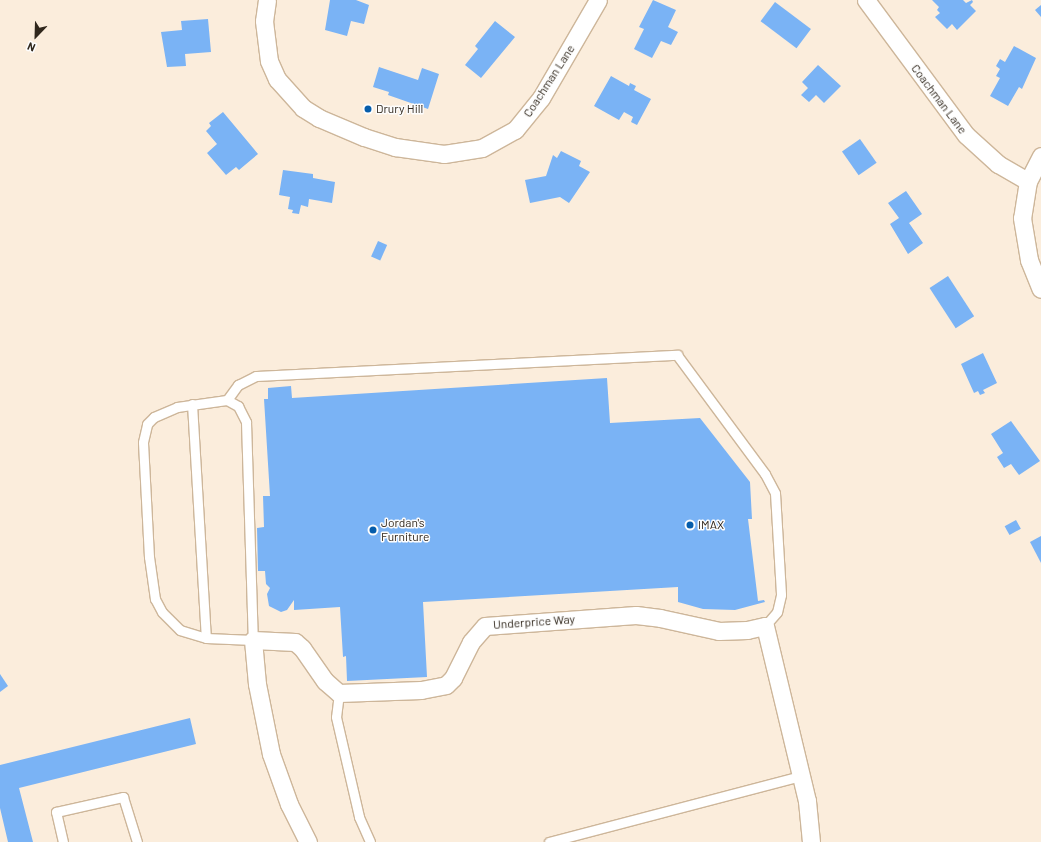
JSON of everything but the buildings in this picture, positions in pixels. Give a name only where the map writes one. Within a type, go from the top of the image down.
[{"type":"street","name":"Coachman Lane","points":[[268,0],[265,34],[269,61],[277,79],[303,108],[318,118],[364,137],[395,147],[444,154],[482,148],[515,130],[541,98],[598,0]]},
{"type":"street","name":"Coachman Lane","points":[[866,0],[966,136],[998,164],[1028,182]]},
{"type":"street","points":[[1041,156],[1028,182],[1023,201],[1024,239],[1029,260],[1041,290]]},
{"type":"street","name":"Underprice Way","points":[[339,693],[428,690],[446,685],[454,678],[477,633],[485,626],[496,624],[636,615],[668,619],[719,631],[747,630],[765,626]]},
{"type":"street","points":[[765,626],[810,818],[811,842]]},
{"type":"street","points":[[308,842],[289,804],[271,754],[257,684],[253,640],[295,642],[302,648],[325,681],[339,693]]},
{"type":"lane","points":[[227,400],[238,385],[256,376],[677,355],[766,474],[775,493],[781,595],[777,612],[765,626]]},
{"type":"lane","points":[[227,400],[238,406],[246,422],[253,640],[206,638],[180,630],[162,612],[155,598],[146,526],[143,442],[148,424],[164,411],[192,404],[227,400]]},
{"type":"lane","points":[[192,404],[206,638]]},
{"type":"lane","points":[[339,693],[336,717],[359,816],[370,842]]},
{"type":"lane","points":[[548,842],[801,776]]},
{"type":"lane","points":[[63,842],[56,812],[123,797],[138,842]]},
{"type":"place","name":"Drury Hill","points":[[368,109]]},
{"type":"place","name":"IMAX","points":[[690,525]]},
{"type":"place","name":"Jordan's Furniture","points":[[373,530]]}]
